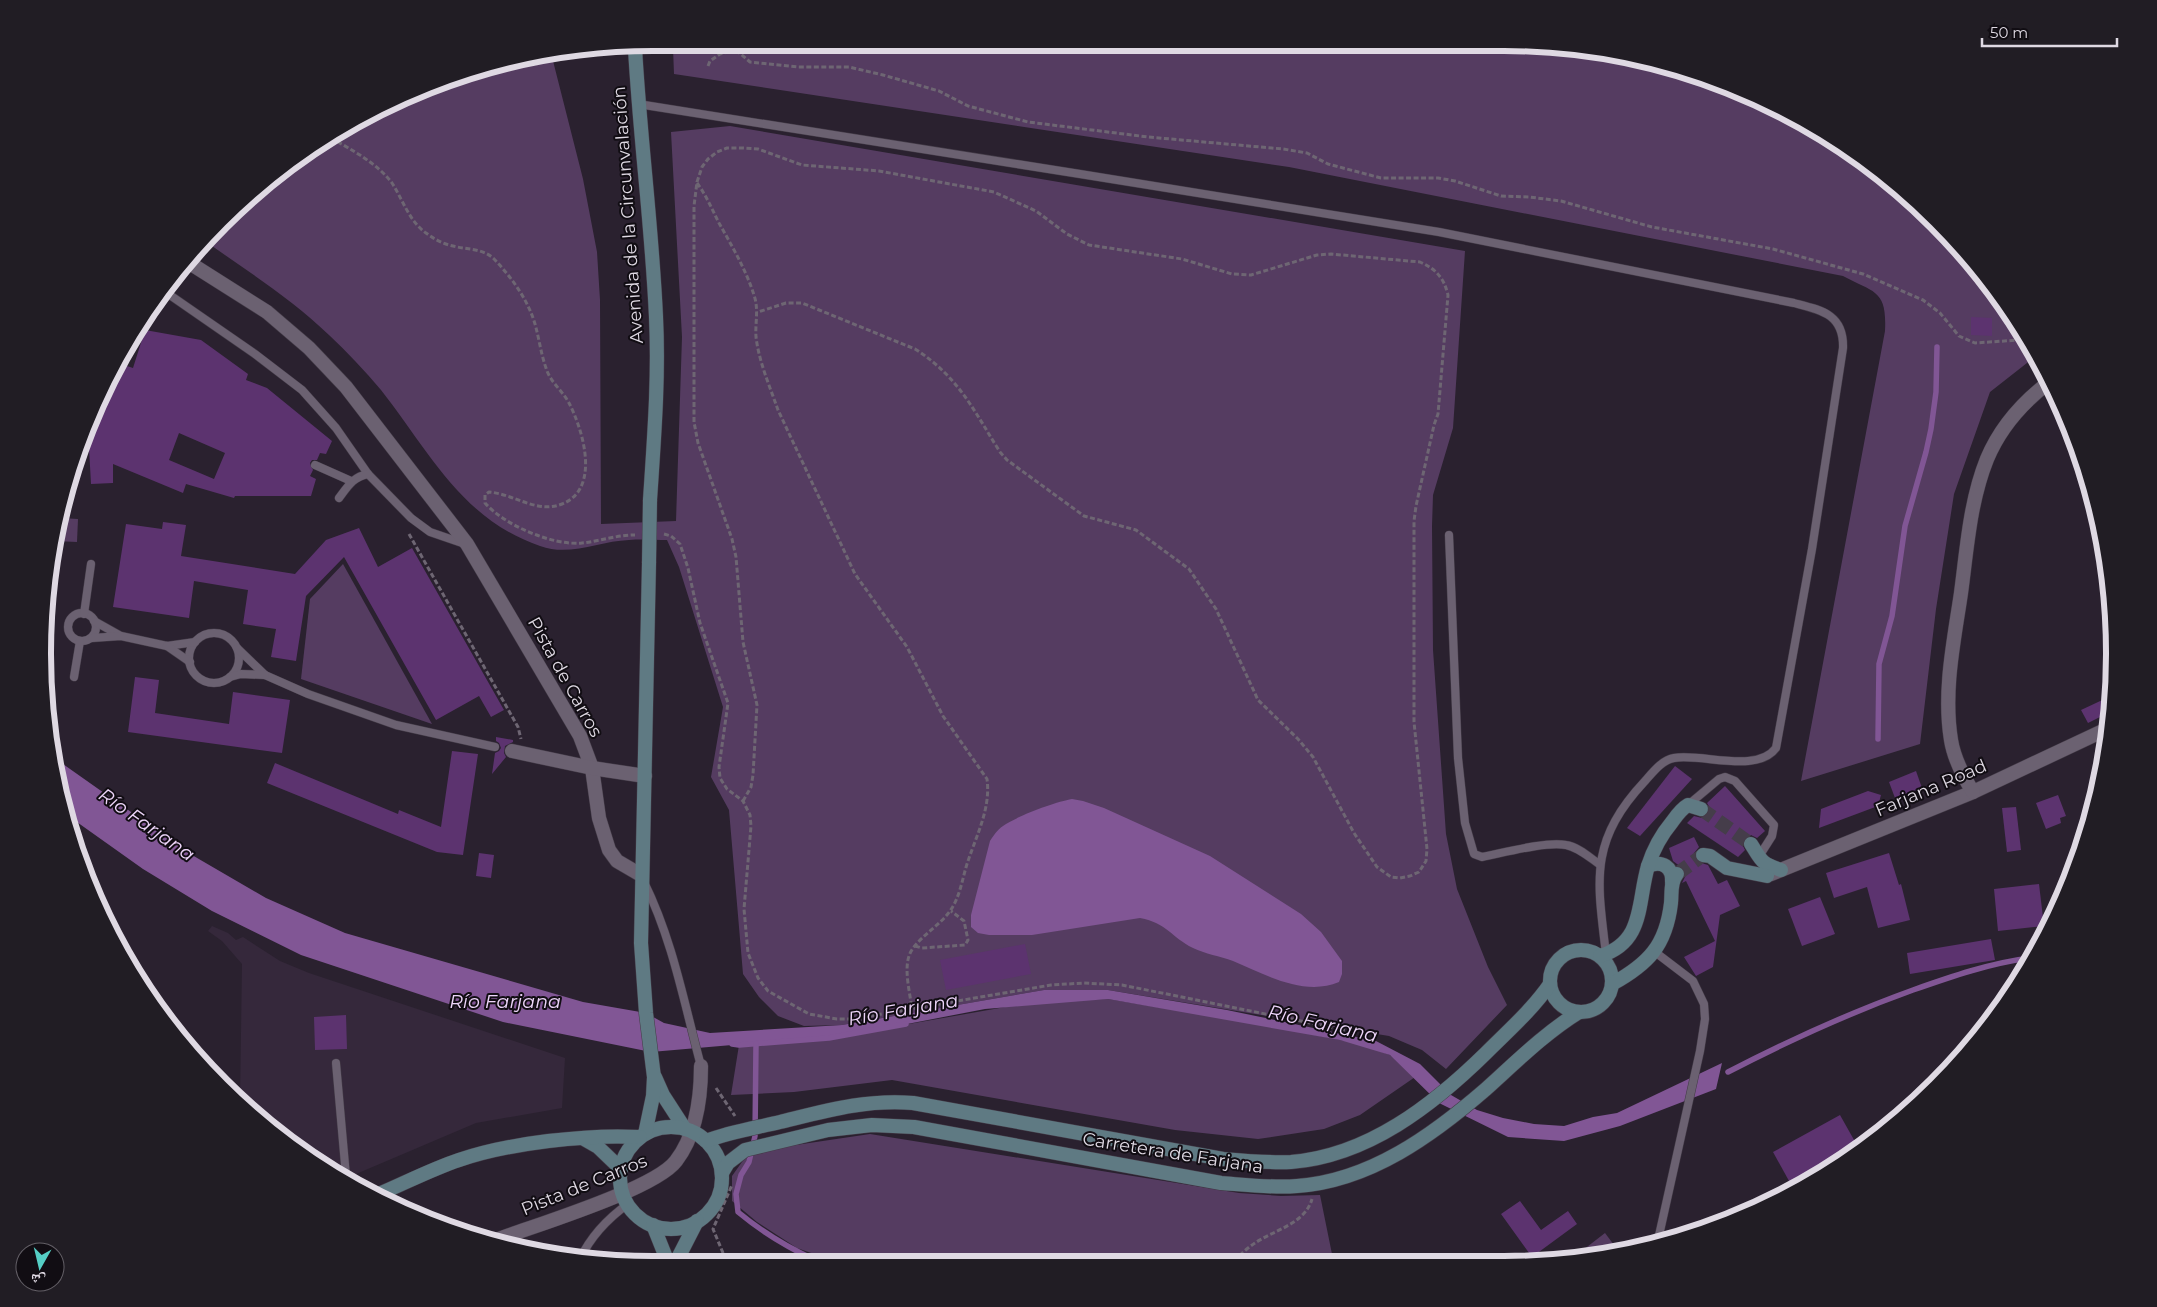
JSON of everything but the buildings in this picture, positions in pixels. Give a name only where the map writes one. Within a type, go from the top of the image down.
[{"type":"main road","name":"Avenida de la Circunvalación","points":[[635,52],[638,104],[654,271],[656,320],[641,875],[641,943],[646,1013],[654,1077]]},
{"type":"main road","points":[[1612,984],[1610,968],[1602,955],[1622,944],[1633,929],[1637,920],[1648,866],[1663,832],[1682,808],[1695,807]]},
{"type":"main road","points":[[1752,844],[1758,858],[1770,866],[1781,870]]},
{"type":"main road","points":[[1703,856],[1710,856],[1727,868],[1767,876]]},
{"type":"main road","name":"Carretera de Farjana","points":[[722,1173],[736,1156],[751,1149],[828,1130],[872,1125],[914,1127],[1222,1183],[1260,1187],[1298,1186],[1364,1170],[1389,1158],[1432,1132],[1478,1096],[1553,1030],[1580,1012],[1598,1007],[1605,1001],[1612,984],[1635,970],[1655,952],[1668,918],[1675,878],[1666,866],[1660,863],[1648,866]]},
{"type":"main road","name":"Carretera de Farjana","points":[[706,1140],[868,1102],[913,1103],[1181,1152],[1263,1163],[1293,1162],[1324,1156],[1353,1148],[1378,1136],[1411,1117],[1462,1077],[1530,1009],[1550,984],[1554,967],[1566,954],[1583,950],[1602,955]]},
{"type":"main road","points":[[1550,984],[1557,1000],[1563,1006],[1580,1012]]},
{"type":"main road","points":[[654,1077],[663,1095],[688,1130]]},
{"type":"main road","points":[[654,1077],[651,1106],[642,1136],[628,1151],[621,1169],[620,1181],[625,1199],[635,1213],[653,1225],[668,1228],[684,1227],[698,1221]]},
{"type":"main road","points":[[383,1192],[460,1159],[517,1146],[602,1137],[642,1136],[658,1129],[671,1127],[688,1130],[706,1140],[719,1161],[722,1173],[719,1195],[714,1205],[698,1221],[679,1256]]},
{"type":"main road","points":[[584,1139],[598,1147],[621,1169]]},
{"type":"main road","points":[[653,1225],[665,1256]]},
{"type":"street","name":"Pista de Carros","points":[[193,265],[267,312],[309,348],[346,386],[467,544],[580,736],[592,768],[599,818],[608,850],[617,861],[641,875]]},
{"type":"street","points":[[1973,792],[1958,764],[1951,742],[1948,718],[1950,674],[1969,533],[1977,489],[1987,458],[2001,430],[2024,404],[2044,387]]},
{"type":"street","name":"Farjana Road","points":[[1767,876],[1973,792],[2101,732]]},
{"type":"street","points":[[517,751],[592,768],[645,776]]},
{"type":"street","name":"Pista de Carros","points":[[506,1237],[625,1199],[675,1162],[685,1146],[688,1130],[699,1099],[699,1061]]},
{"type":"lane","points":[[638,104],[1439,232],[1794,303],[1826,313],[1833,318],[1841,330],[1843,348],[1812,549],[1776,748],[1770,756],[1760,760],[1746,761],[1679,757],[1667,760],[1628,800],[1610,830],[1599,864],[1602,955]]},
{"type":"lane","points":[[170,295],[255,354],[302,390],[336,428],[368,474],[421,526],[442,537],[467,544]]},
{"type":"lane","points":[[315,465],[351,481]]},
{"type":"lane","points":[[339,498],[351,481],[368,474]]},
{"type":"lane","points":[[1449,535],[1458,758],[1465,823],[1474,854],[1482,857],[1533,847],[1566,845],[1574,847],[1599,864]]},
{"type":"lane","points":[[84,614],[91,564]]},
{"type":"lane","points":[[121,636],[84,614],[72,618],[68,629],[74,639],[80,641],[92,638],[121,636],[167,646],[195,642],[207,635],[222,634],[231,640],[265,675]]},
{"type":"lane","points":[[92,638],[96,629],[94,620]]},
{"type":"lane","points":[[74,677],[80,641]]},
{"type":"lane","points":[[195,642],[189,655],[190,662],[198,677],[205,681],[222,681],[241,674],[265,675],[317,697],[396,725],[495,747]]},
{"type":"lane","points":[[167,646],[190,662]]},
{"type":"lane","points":[[230,677],[238,664],[237,648]]},
{"type":"lane","points":[[1695,807],[1719,779],[1724,777],[1735,781],[1774,825],[1772,836],[1758,858]]},
{"type":"lane","name":"Pista de Carros","points":[[641,875],[670,941],[699,1061]]},
{"type":"lane","points":[[1655,952],[1693,981],[1704,1004],[1705,1019],[1698,1064],[1659,1235]]},
{"type":"lane","points":[[336,1063],[346,1171]]},
{"type":"lane","points":[[584,1252],[598,1230],[625,1199]]},
{"type":"path","points":[[708,66],[710,61],[720,54],[732,51]]},
{"type":"path","points":[[737,51],[750,62],[798,67],[849,68],[883,75],[939,91],[968,106],[1028,122],[1148,137],[1283,149],[1307,153],[1328,164],[1381,178],[1438,178],[1455,181],[1501,196],[1529,197],[1561,202],[1652,227],[1773,249],[1863,274],[1923,300],[1940,313],[1959,336],[1975,343],[2017,340]]},
{"type":"path","points":[[337,142],[384,174],[411,218],[427,234],[451,246],[478,250],[494,258],[529,306],[535,323],[545,368],[570,405],[580,432],[586,458],[585,476],[575,496],[564,504],[553,507],[536,506],[489,492],[485,495],[485,503],[500,517],[556,542],[584,543],[625,535],[645,535]]},
{"type":"path","points":[[743,801],[751,787],[754,775],[757,705],[743,642],[739,574],[732,539],[698,443],[694,422],[693,237],[697,182],[702,167],[717,152],[727,148],[758,149],[802,165],[879,171],[994,192],[1036,211],[1067,234],[1089,245],[1182,259],[1232,274],[1251,275],[1317,255],[1331,254],[1420,262],[1432,267],[1445,284],[1448,295],[1438,414],[1414,521],[1414,722],[1427,848],[1426,861],[1420,872],[1400,878],[1391,877],[1377,867],[1354,833],[1313,757],[1298,739],[1258,700],[1216,609],[1197,578],[1179,560],[1136,530],[1084,516],[1007,460],[1000,452],[965,395],[926,356],[915,349],[802,303],[786,303],[758,312]]},
{"type":"path","points":[[697,182],[731,243],[754,295],[758,312],[756,338],[778,410],[855,574],[907,647],[943,716],[987,779],[988,790],[982,823],[957,899],[950,911],[915,946],[909,955],[908,966],[912,1009]]},
{"type":"path","points":[[408,532],[518,727],[517,751]]},
{"type":"path","points":[[655,534],[671,536],[680,544],[688,568],[700,623],[728,703],[720,760],[720,778],[727,789],[743,801],[750,815],[751,826],[744,909],[747,946],[753,967],[763,984],[782,1000],[809,1014],[852,1019],[1051,984],[1099,983],[1122,985],[1345,1030]]},
{"type":"path","points":[[915,946],[922,948],[965,945],[968,940],[964,921],[950,911]]},
{"type":"path","points":[[1239,1256],[1255,1242],[1281,1231],[1310,1208],[1316,1183]]},
{"type":"shaded area","points":[[673,51],[1504,51],[1582,56],[1621,63],[1697,83],[1770,113],[1838,153],[1901,201],[1956,256],[1981,287],[2004,319],[2030,361],[1990,392],[1954,494],[1936,609],[1920,744],[1801,781],[1885,331],[1884,308],[1877,294],[1871,290],[1843,276],[1289,167],[674,74]]},
{"type":"shaded area","points":[[553,60],[583,179],[597,252],[600,300],[601,524],[676,521],[682,337],[671,132],[730,126],[1465,251],[1453,428],[1433,495],[1433,650],[1446,834],[1457,889],[1488,967],[1507,1005],[1446,1069],[1422,1050],[1389,1036],[1108,990],[1044,990],[842,1025],[804,1026],[778,1016],[759,997],[743,974],[729,810],[711,777],[723,707],[679,567],[667,540],[618,541],[562,550],[540,546],[512,534],[489,519],[449,481],[381,390],[336,341],[285,297],[211,245],[256,201],[319,153],[387,113],[423,97],[460,83],[498,72]]},
{"type":"shaded area","points":[[67,518],[78,519],[77,542],[62,541]]},
{"type":"shaded area","points":[[343,564],[432,724],[301,679],[310,599]]},
{"type":"shaded area","points":[[212,926],[228,933],[236,940],[243,937],[280,961],[309,973],[565,1058],[562,1108],[476,1123],[353,1175],[287,1131],[240,1091],[242,964],[222,941],[208,931]]},
{"type":"shaded area","points":[[1108,999],[1254,1023],[1361,1044],[1390,1055],[1418,1075],[1360,1115],[1324,1129],[1258,1139],[1175,1130],[892,1080],[794,1092],[731,1095],[739,1045],[829,1038],[1040,1001]]},
{"type":"shaded area","points":[[870,1134],[1239,1193],[1281,1196],[1320,1195],[1332,1256],[820,1256],[797,1248],[757,1222],[732,1201],[732,1176],[749,1152]]},
{"type":"shaded area","points":[[1605,1233],[1614,1245],[1582,1251]]},
{"type":"water","name":"Río Farjana","points":[[62,763],[192,855],[266,898],[345,933],[583,1002],[646,1013],[664,1023],[710,1033],[842,1025],[1044,990],[1108,990],[1227,1010],[1376,1041],[1420,1064],[1451,1095],[1477,1110],[1503,1118],[1534,1124],[1564,1126],[1593,1117],[1617,1113],[1722,1063],[1716,1089],[1620,1126],[1564,1141],[1508,1137],[1439,1103],[1390,1055],[1340,1040],[1108,999],[985,1009],[850,1035],[651,1052],[503,1022],[301,955],[212,911],[143,869],[75,821]]},
{"type":"water","points":[[1072,799],[1104,808],[1210,856],[1301,914],[1321,932],[1342,961],[1342,974],[1339,982],[1326,986],[1312,987],[1285,982],[1233,961],[1198,950],[1186,944],[1157,923],[1140,918],[1032,935],[989,935],[978,933],[971,927],[971,915],[990,841],[997,831],[1017,818],[1046,806]]},
{"type":"waterway","points":[[1878,739],[1879,664],[1892,616],[1905,526],[1931,429],[1936,392],[1937,347]]},
{"type":"waterway","points":[[1728,1072],[1819,1028],[1889,999],[1970,971],[2022,959]]},
{"type":"waterway","name":"Río Farjana","points":[[732,1044],[829,1038],[906,1024]]},
{"type":"waterway","points":[[756,1044],[755,1136],[749,1162],[741,1175],[736,1194],[738,1212],[775,1239],[807,1256]]},
{"type":"tunnel","points":[[1701,809],[1751,844]]},
{"type":"tunnel","points":[[1677,874],[1703,855]]}]
